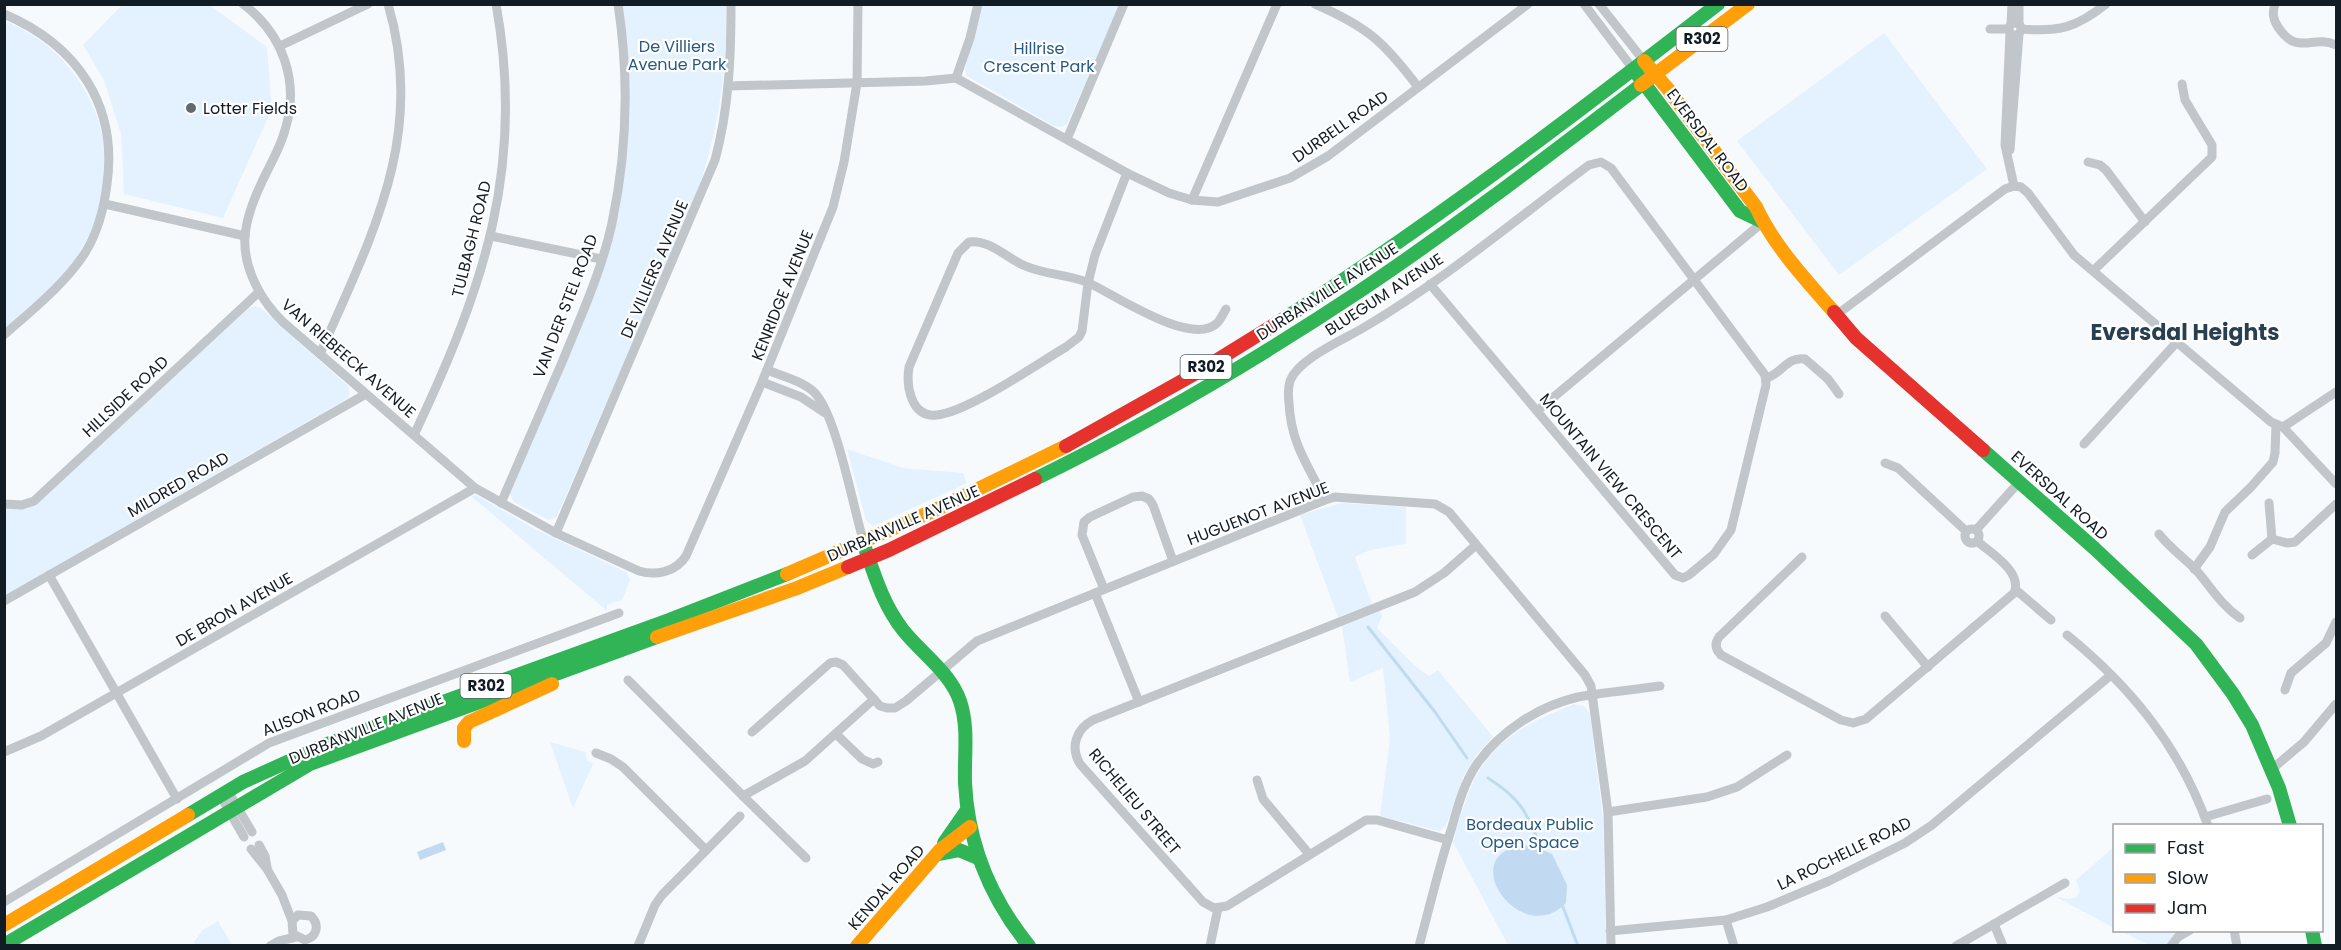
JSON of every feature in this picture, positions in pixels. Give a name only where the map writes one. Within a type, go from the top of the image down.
[{"type":"main road","name":"DURBANVILLE AVENUE","points":[[4,925],[224,793],[302,753],[716,602],[864,543],[1044,457],[1115,419],[1247,342],[1424,225],[1718,4]]},
{"type":"main road","name":"DURBANVILLE AVENUE","points":[[4,945],[310,764],[604,656],[732,612],[869,559],[981,507],[1088,453],[1256,357],[1418,250],[1748,4]]},
{"type":"main road","name":"EVERSDAL ROAD","points":[[1638,65],[1756,207],[1763,222],[1835,316],[1894,372],[2020,481],[2160,608],[2196,644],[2242,707],[2272,769],[2290,824]]},
{"type":"main road","points":[[864,543],[894,618],[954,688],[962,707],[967,810],[978,858],[1000,906],[1029,945]]},
{"type":"main road","points":[[464,741],[464,728],[472,720],[577,673],[604,656]]},
{"type":"main road","name":"KENDAL ROAD","points":[[857,945],[938,852],[967,810]]},
{"type":"main road","name":"KENDAL ROAD","points":[[938,852],[970,827]]},
{"type":"main road","points":[[938,852],[957,849],[971,853],[978,858]]},
{"type":"street","name":"VAN RIEBEECK AVENUE","points":[[243,4],[268,27],[279,46],[289,77],[289,116],[280,144],[258,190],[245,236],[252,273],[259,292],[276,316],[475,488],[556,533],[639,571],[663,572]]},
{"type":"street","points":[[279,46],[368,4]]},
{"type":"street","points":[[320,354],[374,229],[393,171],[401,112],[402,81],[396,33],[388,4]]},
{"type":"street","name":"TULBAGH ROAD","points":[[414,435],[466,314],[491,236],[503,169],[507,100],[504,54],[496,4]]},
{"type":"street","name":"VAN DER STEL ROAD","points":[[501,503],[576,329],[611,224],[618,190],[623,135],[624,58],[618,4]]},
{"type":"street","name":"DE VILLIERS AVENUE","points":[[556,533],[710,173],[720,138],[728,86],[731,4]]},
{"type":"street","name":"KENRIDGE AVENUE","points":[[663,572],[678,565],[686,556],[762,382],[832,207],[842,173],[857,83],[858,4]]},
{"type":"street","points":[[728,86],[956,78],[970,38],[978,4]]},
{"type":"street","points":[[1067,139],[1124,4]]},
{"type":"street","points":[[1192,200],[1276,4]]},
{"type":"street","points":[[1315,4],[1348,19],[1384,44],[1418,87]]},
{"type":"street","name":"DURBELL ROAD","points":[[956,78],[1127,173],[1174,195],[1192,200],[1218,202],[1290,178],[1328,156],[1528,4]]},
{"type":"street","points":[[1584,4],[1638,65]]},
{"type":"street","points":[[1599,4],[1638,65]]},
{"type":"street","points":[[2012,4],[2015,29]]},
{"type":"street","points":[[2014,186],[2007,158],[2011,144],[2015,29],[2019,4]]},
{"type":"street","points":[[1990,29],[2038,30],[2076,24],[2089,18],[2106,4]]},
{"type":"street","points":[[2275,4],[2274,20],[2287,39],[2293,43],[2306,45],[2327,42],[2337,45]]},
{"type":"street","points":[[4,14],[27,25],[55,44],[80,70],[96,95],[110,146],[105,204],[91,242],[59,285],[4,335]]},
{"type":"street","points":[[2094,270],[2212,157],[2212,145],[2185,100],[2182,84]]},
{"type":"street","name":"BLUEGUM AVENUE","points":[[1325,500],[1293,436],[1288,393],[1291,378],[1305,362],[1371,324],[1430,284],[1589,165],[1601,162],[1611,168],[1694,279]]},
{"type":"street","points":[[2088,162],[2100,165],[2106,170],[2145,222]]},
{"type":"street","points":[[1127,173],[1101,236],[1088,283],[1082,331],[1075,341],[982,396],[945,414],[933,416],[918,408],[914,403],[908,384],[909,367],[958,253],[965,244],[974,241],[983,243],[1037,271],[1088,283],[1176,326],[1205,329],[1219,322],[1226,309]]},
{"type":"street","points":[[1835,316],[2005,189],[2014,186],[2021,187],[2028,193],[2074,255],[2279,426],[2337,484]]},
{"type":"street","points":[[105,204],[245,236]]},
{"type":"street","points":[[1537,411],[1763,222]]},
{"type":"street","points":[[491,236],[601,259]]},
{"type":"street","points":[[1694,279],[1764,372],[1766,378],[1772,377],[1791,360],[1805,360],[1828,379],[1839,394]]},
{"type":"street","name":"MOUNTAIN VIEW CRESCENT","points":[[1430,284],[1675,575],[1683,578],[1714,554],[1731,530],[1766,378]]},
{"type":"street","name":"HILLSIDE ROAD","points":[[4,504],[25,505],[34,501],[259,292]]},
{"type":"street","points":[[2084,444],[2177,342]]},
{"type":"street","points":[[767,370],[811,390],[819,398],[827,414],[864,543]]},
{"type":"street","points":[[762,382],[801,397],[827,414]]},
{"type":"street","points":[[2279,426],[2337,392]]},
{"type":"street","name":"MILDRED ROAD","points":[[4,601],[366,394]]},
{"type":"street","points":[[2194,569],[2210,547],[2221,517],[2273,462],[2279,426]]},
{"type":"street","points":[[1802,557],[1719,637],[1716,645],[1718,652],[1841,720],[1853,723],[1866,719],[2012,597],[2016,590],[2016,580],[2012,572],[1977,541],[1979,536],[1898,468],[1885,463]]},
{"type":"street","points":[[1971,530],[2020,481]]},
{"type":"street","name":"DE BRON AVENUE","points":[[4,752],[41,736],[475,488]]},
{"type":"street","points":[[1139,702],[1082,535],[1083,526],[1090,517],[1133,497],[1146,498],[1153,505],[1173,561]]},
{"type":"street","name":"HUGUENOT AVENUE","points":[[874,699],[884,707],[895,708],[977,641],[1325,500],[1335,497],[1435,504],[1445,508],[1585,675],[1591,686],[1608,812],[1611,945]]},
{"type":"street","points":[[2269,503],[2272,539]]},
{"type":"street","points":[[2272,539],[2289,544],[2295,542],[2337,504]]},
{"type":"street","points":[[2159,534],[2194,569],[2214,595],[2240,618]]},
{"type":"street","points":[[2252,555],[2272,539]]},
{"type":"street","name":"RICHELIEU STREET","points":[[1218,908],[1209,907],[1203,902],[1077,759],[1075,742],[1083,727],[1093,720],[1415,592],[1444,573],[1476,545]]},
{"type":"street","points":[[49,575],[177,799]]},
{"type":"street","points":[[2016,590],[2051,620]]},
{"type":"street","name":"ALISON ROAD","points":[[4,902],[269,743],[619,613]]},
{"type":"street","points":[[1885,616],[1928,667]]},
{"type":"street","points":[[2284,690],[2291,673],[2326,642],[2337,622]]},
{"type":"street","points":[[2067,634],[2111,675],[2156,724],[2185,772],[2207,821],[2267,799]]},
{"type":"street","points":[[743,796],[805,761],[874,699],[843,665],[833,662],[752,732]]},
{"type":"street","name":"LA ROCHELLE ROAD","points":[[1610,931],[1726,920],[1767,907],[1829,881],[1905,843],[1932,825],[2111,675]]},
{"type":"street","points":[[628,680],[806,858]]},
{"type":"street","points":[[1419,945],[1465,785],[1491,747],[1509,730],[1526,719],[1578,698],[1660,686]]},
{"type":"street","points":[[2272,769],[2304,742],[2335,709]]},
{"type":"street","points":[[836,734],[862,759],[873,764],[878,762]]},
{"type":"street","points":[[596,753],[623,767],[706,850]]},
{"type":"street","points":[[1608,812],[1690,802],[1722,793],[1748,780],[1787,755]]},
{"type":"street","points":[[1257,780],[1263,799],[1309,854]]},
{"type":"street","points":[[224,793],[248,835]]},
{"type":"street","points":[[638,945],[662,895],[740,816]]},
{"type":"street","points":[[1210,945],[1218,908],[1227,906],[1359,823],[1370,820],[1448,840]]},
{"type":"street","points":[[255,847],[282,895],[296,937]]},
{"type":"street","points":[[1956,945],[2065,883]]},
{"type":"street","points":[[275,943],[296,937],[309,939],[315,932],[314,919],[303,914],[282,895]]},
{"type":"street","points":[[275,943],[295,917],[303,914]]},
{"type":"street","points":[[1726,920],[1734,945]]},
{"type":"street","points":[[1994,924],[2003,945]]},
{"type":"street","points":[[2171,945],[2187,932]]},
{"type":"green space","name":"Lotter Fields","points":[[208,4],[267,47],[271,100],[269,115],[223,218],[124,194],[121,134],[104,80],[83,45],[122,5]]},
{"type":"green space","name":"De Villiers Avenue Park","points":[[622,5],[726,5],[725,53],[720,100],[711,147],[697,193],[563,503],[556,517],[549,520],[514,502],[510,494],[578,336],[597,287],[612,238],[629,87]]},
{"type":"green space","name":"Hillrise Crescent Park","points":[[981,5],[1120,5],[1067,124],[1061,127],[1054,126],[967,76],[965,70]]},
{"type":"green space","points":[[5,21],[37,39],[64,61],[84,89],[98,119],[105,152],[104,186],[96,220],[79,253],[54,284],[5,328]]},
{"type":"green space","points":[[1884,33],[1987,169],[1839,275],[1737,141]]},
{"type":"green space","points":[[255,306],[262,309],[348,386],[350,392],[348,398],[5,595],[5,509],[26,509],[35,505],[249,308]]},
{"type":"green space","points":[[847,449],[903,468],[963,473],[967,483],[873,526],[866,520]]},
{"type":"green space","points":[[476,495],[531,527],[626,572],[630,580],[622,600],[607,605],[607,611],[471,496]]},
{"type":"green space","points":[[1342,503],[1406,507],[1406,544],[1370,550],[1355,557],[1372,604],[1338,617],[1300,515]]},
{"type":"green space","name":"Bordeaux Public Open Space","points":[[1380,611],[1382,616],[1377,628],[1416,667],[1429,676],[1438,670],[1493,737],[1478,753],[1463,777],[1446,826],[1439,831],[1380,816],[1390,739],[1383,668],[1350,682],[1342,626]]},
{"type":"green space","name":"Bordeaux Public Open Space","points":[[1574,704],[1584,706],[1590,714],[1603,819],[1606,945],[1508,945],[1453,842],[1470,790],[1491,754],[1524,728]]},
{"type":"green space","points":[[550,742],[585,752],[587,760],[593,764],[573,808]]},
{"type":"green space","points":[[2113,848],[2113,927],[2056,897],[2069,899],[2077,897],[2080,890],[2076,880]]},
{"type":"green space","points":[[218,921],[232,945],[196,945],[194,942],[203,930]]},
{"type":"green space","points":[[2122,932],[2178,932],[2164,946],[2149,945]]},
{"type":"water","points":[[443,842],[446,850],[420,860],[417,852]]},
{"type":"water","points":[[1525,845],[1537,847],[1552,854],[1567,885],[1566,903],[1548,914],[1530,915],[1514,907],[1501,895],[1494,879],[1494,864],[1504,852]]},
{"type":"waterway","points":[[1368,627],[1435,712],[1467,758]]},
{"type":"waterway","points":[[1488,778],[1522,807],[1541,848]]},
{"type":"waterway","points":[[1563,907],[1578,946]]},
{"type":"traffic: fast","points":[[1282,320],[1449,206],[1718,4]]},
{"type":"traffic: fast","points":[[1637,74],[1740,211],[1763,222]]},
{"type":"traffic: fast","points":[[1035,479],[1160,414],[1321,317],[1467,216],[1641,85]]},
{"type":"traffic: fast","points":[[1983,450],[2094,548],[2196,644],[2233,694],[2252,725],[2279,788],[2289,824]]},
{"type":"traffic: fast","points":[[865,548],[881,591],[896,621],[910,639],[943,672],[960,701],[965,732],[965,783],[971,828],[993,890],[1015,928],[1029,946]]},
{"type":"traffic: fast","points":[[188,815],[243,782],[327,744],[669,620],[787,574]]},
{"type":"traffic: fast","points":[[4,945],[310,764],[657,637]]},
{"type":"traffic: fast","points":[[944,843],[967,810]]},
{"type":"traffic: fast","points":[[938,854],[959,850],[978,858]]},
{"type":"traffic: fast","points":[[2312,932],[2315,946]]},
{"type":"traffic: slow","points":[[1641,85],[1748,4]]},
{"type":"traffic: slow","points":[[1644,61],[1668,89],[1756,207],[1781,249],[1834,312]]},
{"type":"traffic: slow","points":[[787,574],[933,511],[1066,446]]},
{"type":"traffic: slow","points":[[657,637],[797,588],[848,567]]},
{"type":"traffic: slow","points":[[464,741],[464,728],[469,722],[552,684]]},
{"type":"traffic: slow","points":[[4,925],[188,815]]},
{"type":"traffic: slow","points":[[857,946],[940,850],[970,827]]},
{"type":"traffic: jam","points":[[1834,312],[1856,338],[1983,450]]},
{"type":"traffic: jam","points":[[1066,446],[1198,372],[1282,320]]},
{"type":"traffic: jam","points":[[848,567],[889,550],[1035,479]]},
{"type":"place","name":"Lotter Fields","points":[[191,108]]},
{"type":"district","name":"Eversdal Heights","points":[[2185,332]]}]
